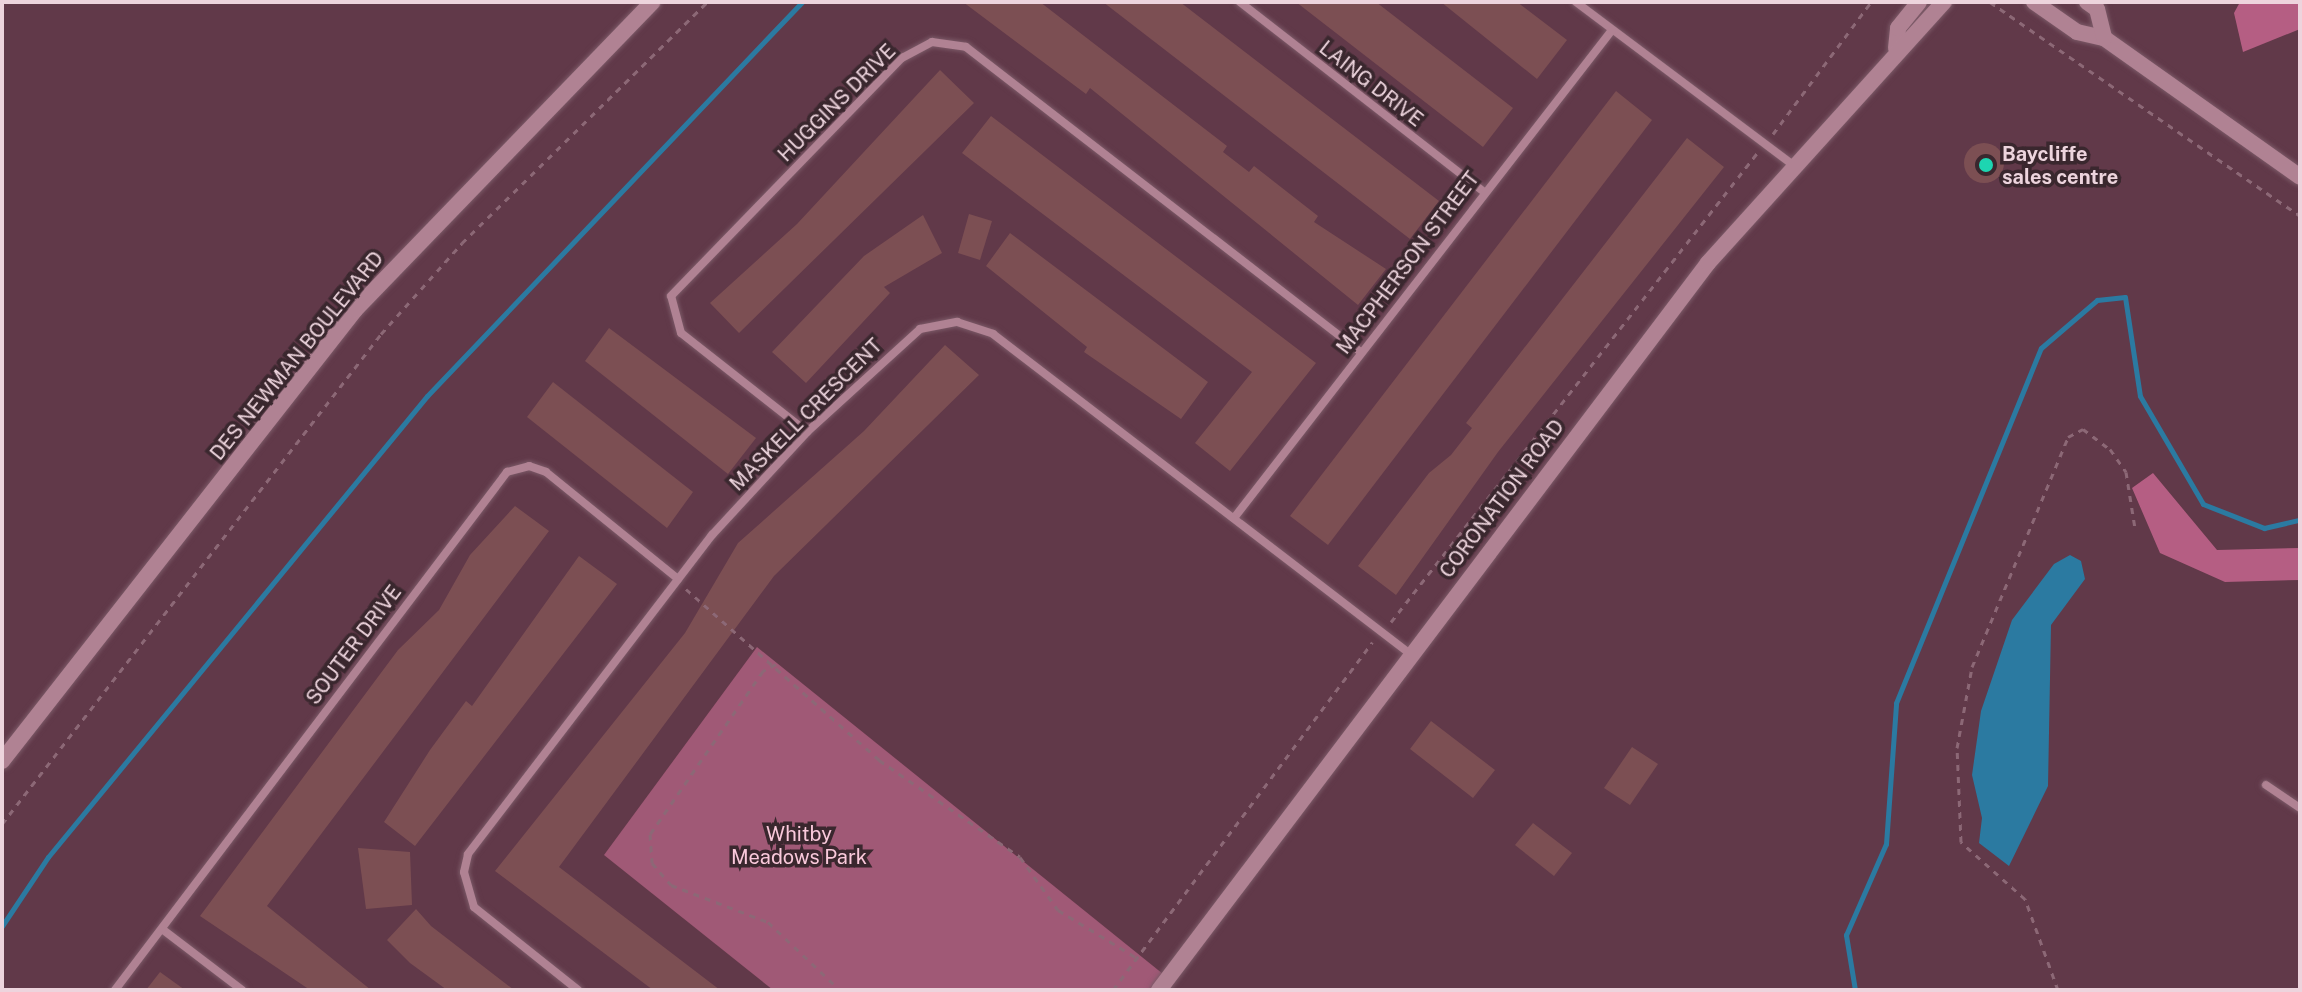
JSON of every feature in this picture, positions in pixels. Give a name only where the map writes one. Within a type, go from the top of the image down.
[{"type":"street","name":"DES NEWMAN BOULEVARD","points":[[2,761],[355,310],[652,2]]},
{"type":"street","name":"LAING DRIVE","points":[[1240,2],[1483,191]]},
{"type":"street","points":[[1576,2],[1792,164]]},
{"type":"street","name":"CORONATION ROAD","points":[[1896,48],[1898,28],[1919,2]]},
{"type":"street","name":"CORONATION ROAD","points":[[1159,990],[1409,653],[1792,164],[1896,48],[1944,2]]},
{"type":"street","points":[[2034,2],[2077,32],[2104,38],[2300,177]]},
{"type":"street","points":[[2087,2],[2097,9],[2104,38]]},
{"type":"street","name":"MACPHERSON STREET","points":[[1234,518],[1483,191],[1612,30]]},
{"type":"street","name":"HUGGINS DRIVE","points":[[807,432],[681,333],[671,296],[902,58],[932,42],[966,47],[1360,352]]},
{"type":"street","name":"MASKELL CRESCENT","points":[[578,990],[480,914],[464,872],[479,838],[678,579],[807,432],[908,335],[932,324],[970,324],[1004,342],[1409,653]]},
{"type":"street","name":"SOUTER DRIVE","points":[[162,929],[507,472],[546,472],[678,579]]},
{"type":"street","points":[[2266,785],[2300,808]]},
{"type":"street","points":[[115,990],[162,929],[242,990]]},
{"type":"path","points":[[2,824],[381,334],[462,243],[707,2]]},
{"type":"path","points":[[1777,128],[1871,2]]},
{"type":"path","points":[[1990,2],[2300,216]]},
{"type":"path","points":[[1399,613],[1742,171]]},
{"type":"path","points":[[2058,990],[2025,899],[1961,842],[1957,748],[1972,667],[2068,437],[2083,429],[2110,449],[2126,472],[2135,528]]},
{"type":"path","points":[[678,579],[776,664],[879,760],[1020,857],[1058,910],[1137,958]]},
{"type":"path","points":[[1113,990],[1366,650]]},
{"type":"path","points":[[776,664],[763,671],[650,834],[652,863],[671,885],[768,922],[840,990]]},
{"type":"green space","name":"Whitby Meadows Park","points":[[757,647],[1168,978],[1159,990],[773,990],[604,855]]},
{"type":"shaded area","points":[[2240,2],[2300,2],[2300,29],[2243,52],[2234,13]]},
{"type":"shaded area","points":[[2153,473],[2217,550],[2300,548],[2300,580],[2225,582],[2160,553],[2132,488]]},
{"type":"water","points":[[2070,555],[2081,561],[2085,579],[2051,625],[2048,786],[2009,866],[1979,843],[1982,818],[1972,775],[1981,711],[2012,620],[2054,564]]},
{"type":"building","points":[[963,2],[1040,2],[1227,146],[1223,152],[1249,172],[1254,166],[1318,216],[1314,222],[1386,269],[1358,305],[1090,88],[1086,94]]},
{"type":"building","points":[[1103,2],[1180,2],[1439,201],[1410,239]]},
{"type":"building","points":[[1296,2],[1376,2],[1513,108],[1483,147]]},
{"type":"building","points":[[1441,2],[1517,2],[1567,40],[1537,79]]},
{"type":"building","points":[[940,70],[974,103],[739,333],[710,303],[797,224]]},
{"type":"building","points":[[1616,91],[1652,120],[1328,545],[1290,516]]},
{"type":"building","points":[[991,116],[1316,363],[1230,471],[1195,443],[1252,372],[962,153]]},
{"type":"building","points":[[1687,138],[1724,167],[1498,452],[1396,595],[1358,566],[1429,473],[1451,455],[1472,428],[1466,423]]},
{"type":"building","name":"Baycliffe sales centre","points":[[1984,143],[1998,149],[2004,163],[1998,177],[1984,183],[1970,177],[1964,163],[1970,149]]},
{"type":"building","points":[[969,214],[992,221],[980,260],[958,253]]},
{"type":"building","points":[[923,215],[942,253],[884,287],[890,293],[806,383],[772,352],[864,256]]},
{"type":"building","points":[[1010,233],[1208,382],[1181,419],[1084,352],[1087,347],[986,266]]},
{"type":"building","points":[[609,328],[756,438],[728,474],[585,361]]},
{"type":"building","points":[[945,345],[979,375],[774,576],[559,867],[720,990],[653,990],[495,871],[685,633],[738,543],[864,431]]},
{"type":"building","points":[[553,382],[693,492],[667,528],[527,417]]},
{"type":"building","points":[[515,506],[549,531],[267,906],[371,990],[310,990],[200,916],[398,650],[439,610],[470,555]]},
{"type":"building","points":[[579,556],[617,584],[415,846],[384,822],[430,750],[466,701],[472,706]]},
{"type":"building","points":[[1431,721],[1495,770],[1473,798],[1410,749]]},
{"type":"building","points":[[1632,747],[1658,764],[1630,805],[1604,788]]},
{"type":"building","points":[[1533,823],[1572,853],[1554,876],[1515,845]]},
{"type":"building","points":[[358,848],[410,852],[412,905],[366,909]]},
{"type":"building","points":[[416,909],[431,926],[514,990],[447,990],[410,963],[387,940]]},
{"type":"building","points":[[160,972],[185,990],[146,990]]},
{"type":"waterway","points":[[2,926],[48,857],[427,396],[802,2]]},
{"type":"waterway","points":[[1855,990],[1846,935],[1886,844],[1896,703],[2041,348],[2097,300],[2125,297],[2140,396],[2203,504],[2264,528],[2300,520]]},
{"type":"place","name":"Baycliffe sales centre","points":[[1986,165]]}]
